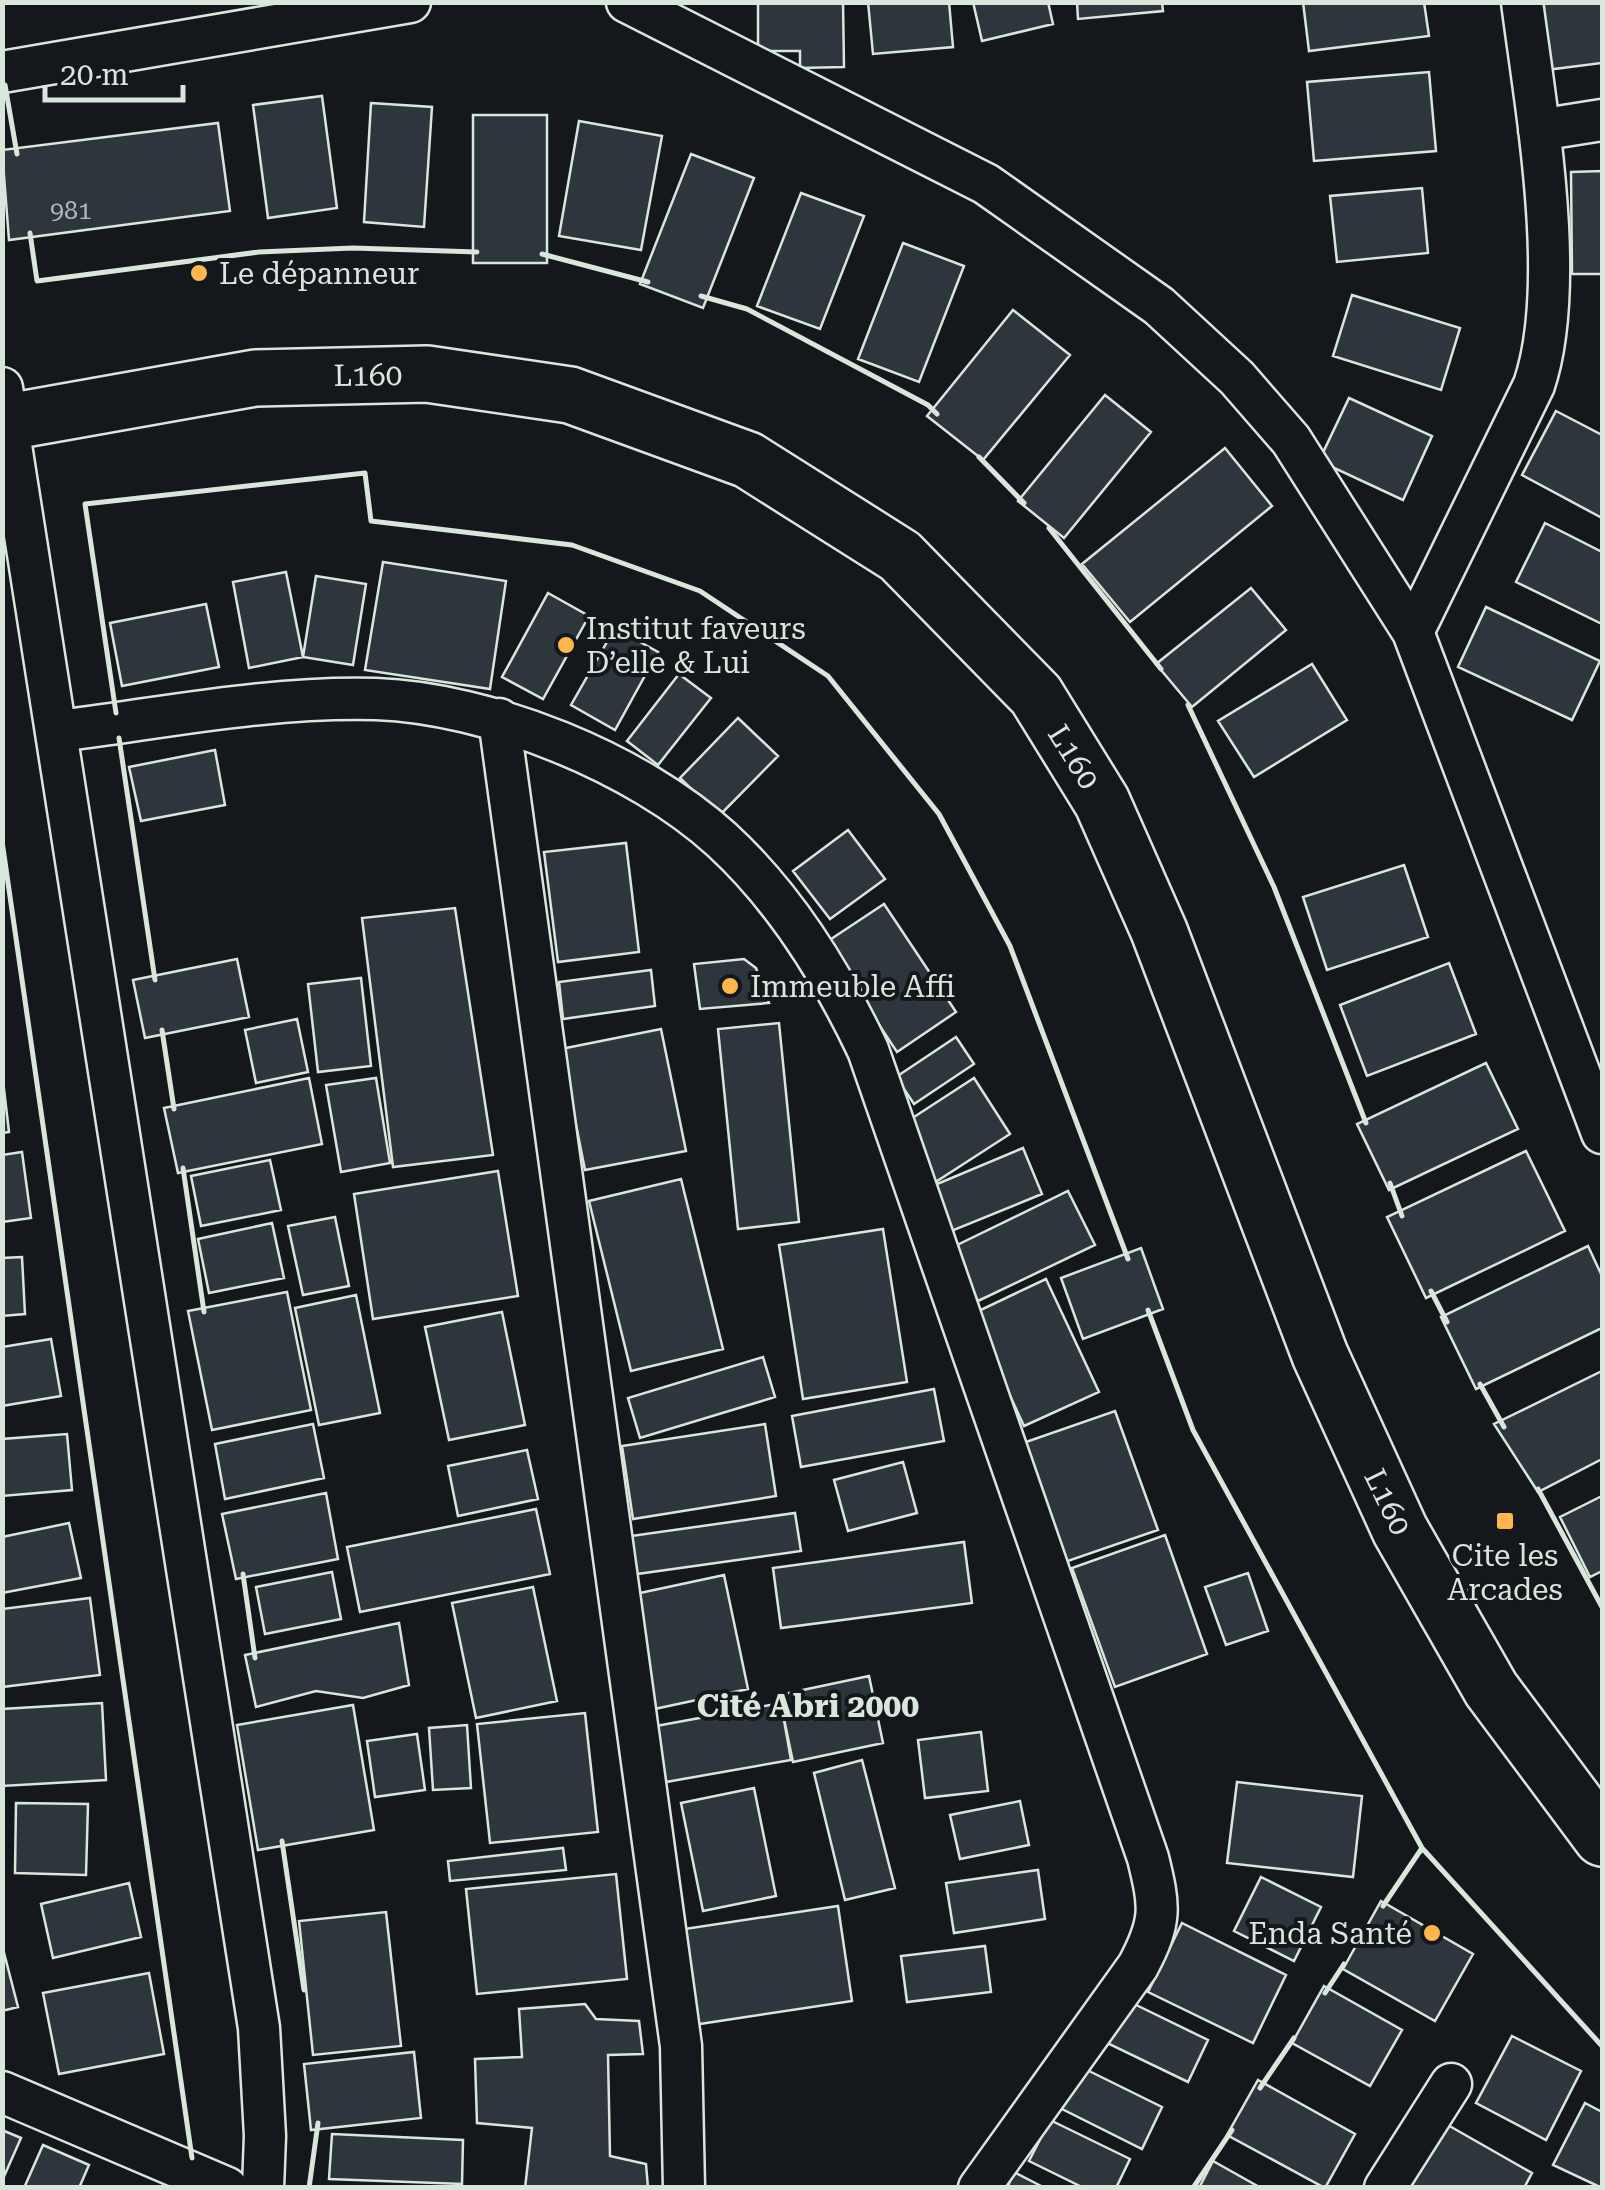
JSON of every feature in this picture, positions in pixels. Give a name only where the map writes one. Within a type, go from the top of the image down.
[{"type":"street","points":[[2,72],[410,2]]},
{"type":"street","points":[[626,2],[986,184],[1160,306],[1237,378],[1291,440],[1413,632],[1602,1133]]},
{"type":"street","points":[[1413,632],[1534,385],[1545,353],[1550,312],[1539,130],[1522,2]]},
{"type":"street","points":[[1539,130],[1602,120]]},
{"type":"street","name":"L160","points":[[4,411],[255,378],[428,374],[570,395],[748,460],[900,556],[1036,696],[1102,802],[1160,931],[1320,1355],[1400,1530],[1491,1689],[1602,1838]]},
{"type":"street","points":[[4,411],[59,731],[259,2028],[266,2136],[262,2188]]},
{"type":"street","points":[[59,731],[300,701],[379,699],[499,719],[640,783],[721,839],[779,902],[840,991],[868,1050],[1148,1858],[1159,1901],[1156,1933],[1138,1966],[978,2188]]},
{"type":"street","points":[[499,719],[681,2046],[684,2188]]},
{"type":"street","points":[[1385,2188],[1450,2084]]},
{"type":"street","points":[[2,2092],[227,2188]]},
{"type":"building","points":[[758,2],[843,2],[844,67],[800,68],[800,51],[758,51]]},
{"type":"building","points":[[868,2],[949,2],[953,47],[873,54]]},
{"type":"building","points":[[973,2],[1048,2],[1053,24],[982,41]]},
{"type":"building","points":[[1077,2],[1162,2],[1163,11],[1078,19]]},
{"type":"building","points":[[1303,2],[1424,2],[1429,36],[1309,51]]},
{"type":"building","points":[[1538,2],[1602,2],[1602,63],[1546,70]]},
{"type":"building","points":[[1429,72],[1436,151],[1314,161],[1307,82]]},
{"type":"building","points":[[322,96],[337,208],[268,218],[253,105]]},
{"type":"building","points":[[371,103],[432,107],[424,227],[364,222]]},
{"type":"building","points":[[473,115],[547,115],[547,263],[473,263]]},
{"type":"building","points":[[579,121],[662,136],[641,250],[559,236]]},
{"type":"building","points":[[218,123],[230,211],[9,240],[2,150]]},
{"type":"building","points":[[691,154],[754,178],[703,308],[640,284]]},
{"type":"building","points":[[1602,171],[1602,274],[1572,274],[1571,172]]},
{"type":"building","points":[[1422,188],[1428,253],[1337,262],[1330,196]]},
{"type":"building","points":[[801,193],[864,216],[820,329],[757,306]]},
{"type":"building","points":[[903,243],[964,266],[919,382],[858,359]]},
{"type":"building","points":[[1352,295],[1460,328],[1441,390],[1333,356]]},
{"type":"building","points":[[1013,310],[1070,355],[983,460],[927,416]]},
{"type":"building","points":[[1105,395],[1151,432],[1064,538],[1018,501]]},
{"type":"building","points":[[1349,398],[1432,436],[1403,500],[1319,461]]},
{"type":"building","points":[[1556,411],[1602,435],[1602,518],[1522,475]]},
{"type":"building","points":[[1225,448],[1272,506],[1130,622],[1082,564]]},
{"type":"building","points":[[1545,523],[1602,552],[1602,624],[1516,582]]},
{"type":"building","points":[[383,562],[506,581],[490,689],[365,670]]},
{"type":"building","points":[[286,572],[303,657],[249,668],[233,582]]},
{"type":"building","points":[[316,576],[366,584],[353,665],[303,657]]},
{"type":"building","points":[[1251,588],[1286,630],[1192,707],[1156,664]]},
{"type":"building","points":[[548,593],[589,616],[543,699],[502,677]]},
{"type":"building","points":[[206,604],[219,667],[122,686],[110,623]]},
{"type":"building","points":[[1486,607],[1600,661],[1572,720],[1458,667]]},
{"type":"building","points":[[615,628],[658,652],[615,730],[571,705]]},
{"type":"building","points":[[1312,664],[1347,720],[1254,777],[1218,721]]},
{"type":"building","points":[[679,674],[711,698],[658,765],[627,741]]},
{"type":"building","points":[[738,718],[778,756],[719,816],[680,778]]},
{"type":"building","points":[[215,750],[225,805],[141,821],[129,767]]},
{"type":"building","points":[[848,830],[885,879],[830,919],[793,871]]},
{"type":"building","points":[[626,843],[639,952],[558,962],[544,852]]},
{"type":"building","points":[[1404,865],[1428,937],[1327,970],[1303,897]]},
{"type":"building","points":[[884,904],[956,1012],[897,1052],[825,943]]},
{"type":"building","points":[[455,908],[493,1155],[393,1167],[362,918]]},
{"type":"building","points":[[237,959],[249,1017],[145,1038],[133,980]]},
{"type":"building","name":"Immeuble Affi","points":[[744,959],[756,968],[769,1003],[700,1009],[694,964]]},
{"type":"building","points":[[1449,963],[1476,1034],[1367,1076],[1340,1005]]},
{"type":"building","points":[[651,970],[655,1006],[563,1019],[559,982]]},
{"type":"building","points":[[361,978],[371,1066],[318,1072],[308,984]]},
{"type":"building","points":[[297,1019],[308,1072],[256,1083],[245,1030]]},
{"type":"building","points":[[779,1023],[799,1222],[738,1229],[718,1029]]},
{"type":"building","points":[[661,1029],[686,1151],[585,1170],[561,1049]]},
{"type":"building","points":[[956,1037],[974,1064],[914,1104],[896,1077]]},
{"type":"building","points":[[1486,1063],[1518,1129],[1389,1190],[1357,1124]]},
{"type":"building","points":[[2,1072],[9,1132],[2,1133]]},
{"type":"building","points":[[309,1078],[322,1144],[178,1173],[164,1108]]},
{"type":"building","points":[[376,1078],[390,1163],[341,1172],[326,1085]]},
{"type":"building","points":[[974,1078],[1010,1134],[934,1183],[897,1128]]},
{"type":"building","points":[[1023,1148],[1042,1194],[949,1232],[930,1187]]},
{"type":"building","points":[[1526,1151],[1565,1231],[1426,1298],[1387,1217]]},
{"type":"building","points":[[22,1152],[31,1218],[2,1222],[2,1155]]},
{"type":"building","points":[[270,1160],[281,1210],[201,1226],[191,1176]]},
{"type":"building","points":[[498,1171],[518,1296],[373,1319],[354,1194]]},
{"type":"building","points":[[681,1179],[723,1349],[631,1371],[589,1201]]},
{"type":"building","points":[[1068,1191],[1095,1245],[978,1301],[951,1248]]},
{"type":"building","points":[[335,1217],[349,1286],[303,1295],[288,1226]]},
{"type":"building","points":[[272,1223],[284,1278],[209,1293],[198,1239]]},
{"type":"building","points":[[883,1229],[907,1382],[803,1399],[779,1245]]},
{"type":"building","points":[[1588,1246],[1602,1276],[1602,1328],[1476,1389],[1441,1317]]},
{"type":"building","points":[[1141,1248],[1163,1309],[1083,1339],[1061,1278]]},
{"type":"building","points":[[22,1257],[25,1314],[2,1316],[2,1258]]},
{"type":"building","points":[[1046,1279],[1099,1392],[1024,1426],[972,1314]]},
{"type":"building","points":[[287,1292],[311,1410],[212,1430],[188,1311]]},
{"type":"building","points":[[356,1295],[380,1413],[319,1425],[295,1308]]},
{"type":"building","points":[[502,1312],[525,1425],[449,1440],[425,1327]]},
{"type":"building","points":[[51,1339],[61,1396],[2,1406],[2,1347]]},
{"type":"building","points":[[763,1357],[775,1397],[640,1438],[628,1398]]},
{"type":"building","points":[[1602,1371],[1602,1459],[1538,1492],[1494,1424]]},
{"type":"building","points":[[934,1389],[944,1441],[801,1467],[792,1416]]},
{"type":"building","points":[[1115,1411],[1158,1530],[1065,1562],[1023,1443]]},
{"type":"building","points":[[313,1424],[324,1478],[225,1499],[215,1444]]},
{"type":"building","points":[[765,1424],[776,1496],[633,1519],[622,1446]]},
{"type":"building","points":[[67,1434],[72,1490],[2,1496],[2,1439]]},
{"type":"building","points":[[527,1450],[538,1499],[458,1516],[448,1466]]},
{"type":"building","points":[[903,1462],[917,1513],[848,1531],[834,1480]]},
{"type":"building","points":[[326,1493],[338,1559],[236,1579],[222,1514]]},
{"type":"building","points":[[1602,1496],[1602,1571],[1590,1577],[1560,1517]]},
{"type":"building","points":[[536,1509],[550,1574],[360,1612],[347,1547]]},
{"type":"building","points":[[795,1513],[801,1551],[630,1575],[624,1537]]},
{"type":"building","points":[[69,1523],[81,1578],[2,1593],[2,1537]]},
{"type":"building","points":[[1165,1535],[1207,1654],[1115,1687],[1072,1568]]},
{"type":"building","points":[[964,1542],[972,1603],[781,1628],[773,1568]]},
{"type":"building","points":[[332,1572],[341,1619],[265,1634],[256,1587]]},
{"type":"building","points":[[1248,1573],[1268,1631],[1226,1645],[1205,1587]]},
{"type":"building","points":[[724,1575],[748,1689],[650,1710],[626,1596]]},
{"type":"building","points":[[533,1587],[557,1701],[476,1718],[452,1603]]},
{"type":"building","points":[[90,1598],[100,1675],[2,1687],[2,1609]]},
{"type":"building","points":[[399,1623],[409,1685],[363,1698],[316,1691],[256,1707],[245,1655]]},
{"type":"building","points":[[869,1676],[883,1743],[793,1762],[779,1695]]},
{"type":"building","points":[[102,1703],[106,1780],[2,1786],[2,1709]]},
{"type":"building","points":[[781,1703],[791,1760],[666,1782],[656,1726]]},
{"type":"building","points":[[353,1705],[374,1830],[258,1850],[237,1725]]},
{"type":"building","points":[[585,1713],[598,1832],[490,1843],[477,1724]]},
{"type":"building","points":[[467,1725],[471,1788],[433,1790],[429,1728]]},
{"type":"building","points":[[981,1732],[988,1791],[925,1798],[918,1740]]},
{"type":"building","points":[[417,1734],[425,1790],[375,1797],[367,1741]]},
{"type":"building","points":[[862,1760],[895,1888],[845,1900],[814,1773]]},
{"type":"building","points":[[1237,1782],[1362,1796],[1353,1877],[1227,1863]]},
{"type":"building","points":[[754,1788],[776,1896],[703,1911],[681,1803]]},
{"type":"building","points":[[1020,1801],[1029,1845],[960,1859],[950,1815]]},
{"type":"building","points":[[16,1803],[88,1804],[86,1875],[15,1873]]},
{"type":"building","points":[[563,1848],[566,1870],[450,1881],[448,1861]]},
{"type":"building","points":[[1038,1870],[1045,1919],[954,1933],[946,1883]]},
{"type":"building","points":[[616,1874],[627,1979],[477,1994],[466,1889]]},
{"type":"building","points":[[1261,1877],[1321,1907],[1294,1961],[1234,1931]]},
{"type":"building","points":[[129,1883],[141,1937],[53,1958],[41,1904]]},
{"type":"building","points":[[1381,1901],[1473,1954],[1435,2021],[1343,1969]]},
{"type":"building","points":[[838,1906],[852,2001],[693,2025],[678,1930]]},
{"type":"building","points":[[386,1912],[401,2046],[313,2055],[299,1921]]},
{"type":"building","points":[[1182,1923],[1286,1975],[1253,2043],[1148,1992]]},
{"type":"building","points":[[2,1945],[18,2007],[2,2011]]},
{"type":"building","points":[[985,1946],[991,1992],[907,2002],[901,1956]]},
{"type":"building","points":[[149,1973],[164,2054],[59,2074],[43,1993]]},
{"type":"building","points":[[1324,1986],[1402,2030],[1370,2086],[1292,2043]]},
{"type":"building","points":[[1128,2001],[1208,2040],[1188,2082],[1107,2043]]},
{"type":"building","points":[[585,2004],[596,2019],[639,2021],[643,2054],[608,2055],[610,2156],[646,2164],[648,2188],[525,2188],[532,2128],[477,2123],[475,2059],[522,2057],[519,2009]]},
{"type":"building","points":[[1512,2036],[1581,2071],[1546,2140],[1476,2103]]},
{"type":"building","points":[[414,2052],[421,2118],[311,2130],[304,2064]]},
{"type":"building","points":[[1083,2068],[1162,2107],[1142,2149],[1062,2109]]},
{"type":"building","points":[[1258,2080],[1355,2134],[1325,2188],[1227,2135]]},
{"type":"building","points":[[1585,2103],[1602,2112],[1602,2188],[1553,2165]]},
{"type":"building","points":[[1050,2120],[1130,2159],[1116,2188],[1084,2188],[1029,2161]]},
{"type":"building","points":[[1446,2124],[1532,2173],[1524,2188],[1410,2188]]},
{"type":"building","points":[[2,2130],[21,2138],[2,2181]]},
{"type":"building","points":[[332,2134],[463,2140],[462,2184],[329,2179]]},
{"type":"building","points":[[43,2145],[89,2165],[79,2188],[24,2188]]},
{"type":"building","points":[[1213,2161],[1261,2188],[1199,2188]]},
{"type":"building","points":[[1014,2172],[1045,2188],[1007,2188]]},
{"type":"wall","points":[[5,85],[17,154]]},
{"type":"wall","points":[[30,233],[37,281],[259,252],[353,248],[477,252]]},
{"type":"wall","points":[[542,254],[648,282]]},
{"type":"wall","points":[[701,296],[747,309],[928,405],[937,414]]},
{"type":"wall","points":[[979,457],[1024,503]]},
{"type":"wall","points":[[116,713],[85,504],[365,473],[371,521],[572,545],[700,591],[828,676],[939,814],[1010,946],[1128,1259]]},
{"type":"wall","points":[[1049,528],[1161,669]]},
{"type":"wall","points":[[1188,705],[1274,887],[1366,1123]]},
{"type":"wall","points":[[119,738],[155,980]]},
{"type":"wall","points":[[2,841],[192,2158]]},
{"type":"wall","points":[[162,1030],[174,1109]]},
{"type":"wall","points":[[183,1168],[204,1312]]},
{"type":"wall","points":[[1390,1183],[1402,1216]]},
{"type":"wall","points":[[1431,1291],[1447,1322]]},
{"type":"wall","points":[[1148,1310],[1193,1430],[1422,1848],[1383,1906]]},
{"type":"wall","points":[[1480,1384],[1504,1427]]},
{"type":"wall","points":[[1538,1489],[1602,1607]]},
{"type":"wall","points":[[243,1574],[255,1658]]},
{"type":"wall","points":[[282,1841],[304,1990]]},
{"type":"wall","points":[[1420,1852],[1422,1848],[1602,2046]]},
{"type":"wall","points":[[1325,1993],[1344,1964]]},
{"type":"wall","points":[[1260,2088],[1294,2038]]},
{"type":"wall","points":[[309,2188],[318,2123]]},
{"type":"wall","points":[[1193,2188],[1232,2130]]},
{"type":"place","name":"Le dépanneur","points":[[199,273]]},
{"type":"place","name":"Institut faveurs D’elle & Lui","points":[[566,645]]},
{"type":"place","name":"Immeuble Affi","points":[[730,986]]},
{"type":"place","name":"Cite les Arcades","points":[[1505,1521]]},
{"type":"place","name":"Enda Santé","points":[[1432,1933]]},
{"type":"district","name":"Cité Abri 2000","points":[[808,1706]]}]
